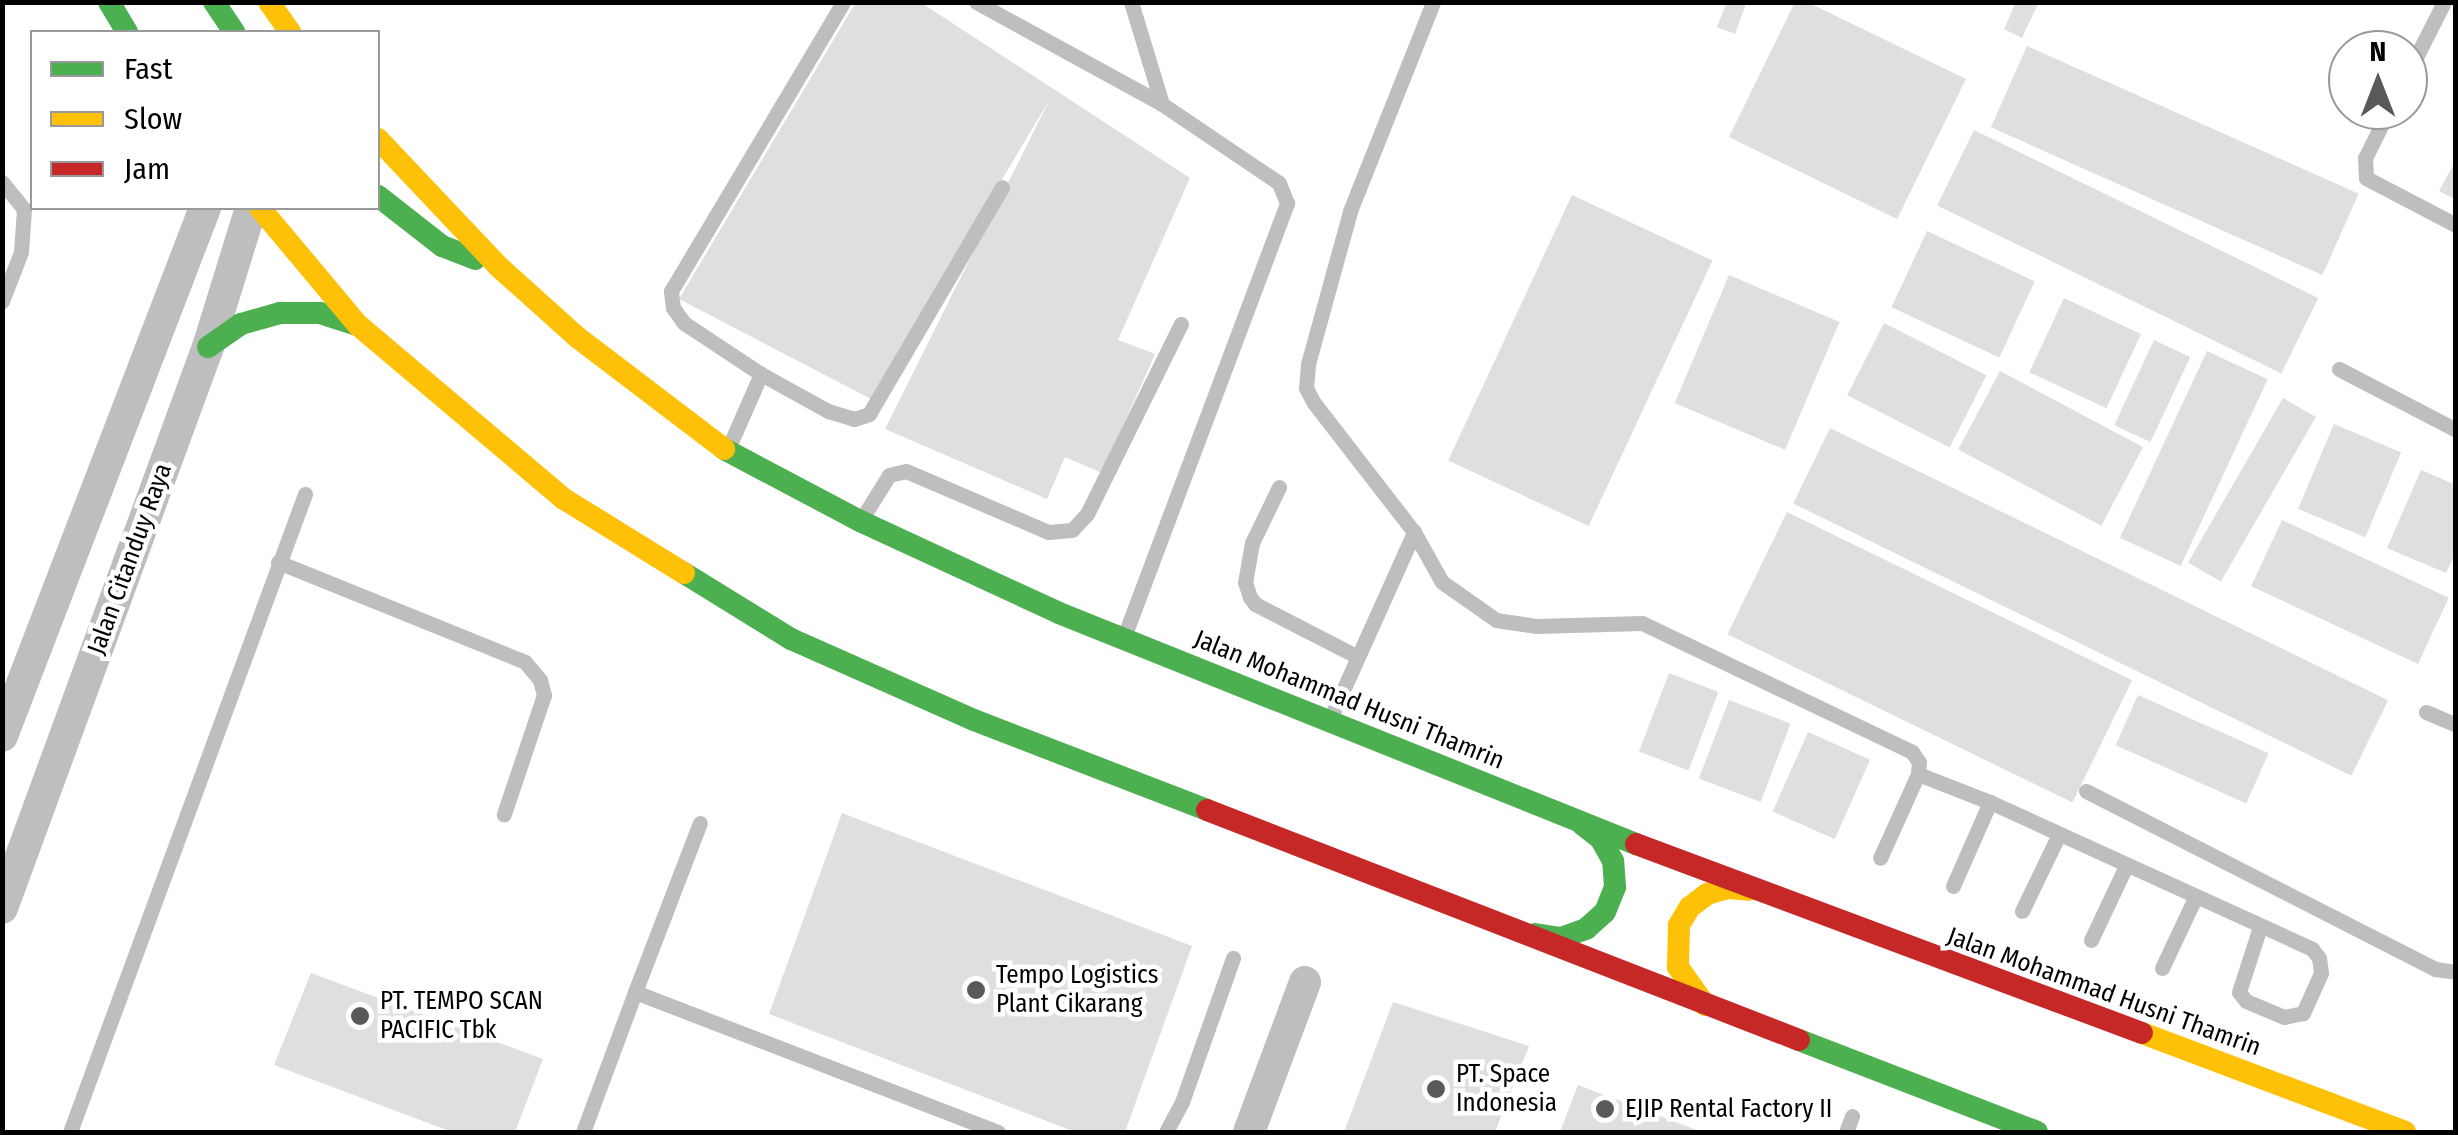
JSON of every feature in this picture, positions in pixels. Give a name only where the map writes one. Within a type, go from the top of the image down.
[{"type":"street","points":[[109,2],[126,30]]},
{"type":"street","points":[[214,2],[233,30]]},
{"type":"street","points":[[269,2],[289,30]]},
{"type":"street","name":"Jalan Mohammad Husni Thamrin","points":[[380,140],[500,267],[577,337],[728,451],[860,521],[974,576],[1123,640],[1749,890],[2405,1132]]},
{"type":"street","points":[[380,198],[442,246],[500,267]]},
{"type":"street","points":[[2,736],[204,210]]},
{"type":"street","name":"Jalan Citanduy Raya","points":[[2,908],[208,347],[250,210]]},
{"type":"street","points":[[262,210],[358,325],[564,499],[791,638],[974,720],[1535,934],[1705,1005],[2037,1132]]},
{"type":"street","points":[[208,347],[241,324],[280,313],[320,313],[358,325]]},
{"type":"street","points":[[1535,934],[1561,938],[1586,930],[1605,912],[1614,888],[1613,861],[1601,838],[1580,823]]},
{"type":"street","points":[[1705,1005],[1678,967],[1675,946],[1680,925],[1690,908],[1707,894],[1728,888],[1749,890]]},
{"type":"street","points":[[1249,1132],[1305,982]]},
{"type":"lane","points":[[843,2],[671,291],[672,308],[684,322],[761,374],[828,411],[854,419],[868,414],[1002,186]]},
{"type":"lane","points":[[976,2],[1162,104],[1279,183],[1286,204],[1123,640]]},
{"type":"lane","points":[[1131,2],[1162,104]]},
{"type":"lane","points":[[1433,2],[1350,211],[1325,291],[1306,388],[1414,532],[1442,582],[1496,620],[1536,626],[1642,624],[1912,752],[1919,762],[1918,774],[1880,858]]},
{"type":"lane","points":[[2428,34],[2444,2]]},
{"type":"lane","points":[[2379,130],[2365,158],[2366,178],[2456,225]]},
{"type":"lane","points":[[2,182],[24,210],[21,252],[2,301]]},
{"type":"lane","points":[[860,521],[889,475],[906,470],[1048,532],[1072,530],[1087,514],[1181,324]]},
{"type":"lane","points":[[2338,369],[2456,430]]},
{"type":"lane","points":[[728,451],[761,374]]},
{"type":"lane","points":[[1279,487],[1252,543],[1246,582],[1250,598],[1254,604],[1356,656]]},
{"type":"lane","points":[[70,1132],[305,494]]},
{"type":"lane","points":[[1330,722],[1414,532]]},
{"type":"lane","points":[[278,562],[524,662],[540,680],[544,695],[504,814]]},
{"type":"lane","points":[[2426,712],[2456,725]]},
{"type":"lane","points":[[1918,774],[1990,802],[2312,950],[2319,958],[2315,994],[2304,1014],[2284,1016],[2246,1000],[2240,992],[2260,927]]},
{"type":"lane","points":[[2086,790],[2435,969],[2456,972]]},
{"type":"lane","points":[[1952,886],[1990,802]]},
{"type":"lane","points":[[583,1132],[700,822]]},
{"type":"lane","points":[[2022,911],[2059,834]]},
{"type":"lane","points":[[2092,940],[2126,866]]},
{"type":"lane","points":[[2162,968],[2195,898]]},
{"type":"lane","points":[[1166,1132],[1182,1102],[1233,958]]},
{"type":"lane","points":[[635,992],[998,1132]]},
{"type":"lane","points":[[1846,1132],[1852,1116]]},
{"type":"building","points":[[856,2],[920,2],[1190,178],[1118,340],[1155,354],[1102,473],[1065,457],[1047,499],[885,429],[1050,99],[871,399],[679,299]]},
{"type":"building","points":[[1727,2],[1746,4],[1735,34],[1717,27]]},
{"type":"building","points":[[1795,2],[1807,2],[1966,79],[1897,219],[1729,137]]},
{"type":"building","points":[[2016,2],[2039,2],[2022,38],[2004,29]]},
{"type":"building","points":[[2027,46],[2359,194],[2322,275],[1991,127]]},
{"type":"building","points":[[1974,130],[2318,298],[2281,373],[1937,205]]},
{"type":"building","points":[[2456,160],[2456,200],[2439,191]]},
{"type":"building","points":[[1572,195],[1712,261],[1589,526],[1448,461]]},
{"type":"building","points":[[1927,231],[2035,281],[1999,357],[1892,307]]},
{"type":"building","points":[[1729,275],[1839,322],[1785,450],[1675,403]]},
{"type":"building","points":[[2064,298],[2141,334],[2106,408],[2029,372]]},
{"type":"building","points":[[1884,323],[1986,375],[1950,447],[1847,395]]},
{"type":"building","points":[[2154,340],[2190,357],[2151,442],[2114,425]]},
{"type":"building","points":[[2207,351],[2268,379],[2181,566],[2120,538]]},
{"type":"building","points":[[2000,371],[2143,447],[2101,526],[1958,450]]},
{"type":"building","points":[[2283,398],[2316,417],[2221,582],[2188,563]]},
{"type":"building","points":[[2334,424],[2401,453],[2365,537],[2298,509]]},
{"type":"building","points":[[1830,428],[2388,700],[2351,776],[1793,503]]},
{"type":"building","points":[[2421,470],[2456,485],[2456,552],[2446,573],[2387,548]]},
{"type":"building","points":[[1787,512],[2132,680],[2073,803],[1727,634]]},
{"type":"building","points":[[2282,520],[2449,598],[2418,664],[2251,586]]},
{"type":"building","points":[[1669,673],[1718,692],[1688,770],[1639,751]]},
{"type":"building","points":[[2138,695],[2269,753],[2246,803],[2116,745]]},
{"type":"building","points":[[1729,700],[1791,724],[1761,802],[1699,778]]},
{"type":"building","points":[[1808,732],[1870,760],[1835,839],[1773,811]]},
{"type":"building","name":"Tempo Logistics Plant Cikarang","points":[[842,813],[1192,946],[1125,1132],[1075,1132],[769,1014]]},
{"type":"building","name":"PT. TEMPO SCAN PACIFIC Tbk","points":[[311,973],[543,1059],[515,1132],[452,1132],[274,1065]]},
{"type":"building","name":"PT. Space Indonesia","points":[[1393,1002],[1529,1046],[1495,1132],[1344,1132]]},
{"type":"building","name":"EJIP Rental Factory II","points":[[1578,1085],[1702,1132],[1560,1132]]},
{"type":"traffic: fast","points":[[109,2],[126,30]]},
{"type":"traffic: fast","points":[[214,2],[233,30]]},
{"type":"traffic: fast","points":[[380,198],[442,246],[476,259]]},
{"type":"traffic: fast","points":[[208,347],[241,324],[280,313],[320,313],[358,325]]},
{"type":"traffic: fast","points":[[724,449],[860,521],[1059,613],[1636,844]]},
{"type":"traffic: fast","points":[[684,573],[791,639],[974,720],[1207,810]]},
{"type":"traffic: fast","points":[[1535,934],[1561,938],[1586,929],[1605,912],[1615,887],[1613,861],[1601,839],[1582,824]]},
{"type":"traffic: fast","points":[[1799,1040],[2037,1132]]},
{"type":"traffic: slow","points":[[269,2],[289,30]]},
{"type":"traffic: slow","points":[[380,141],[499,267],[577,337],[724,449]]},
{"type":"traffic: slow","points":[[262,210],[358,325],[564,499],[684,573]]},
{"type":"traffic: slow","points":[[1705,1005],[1678,967],[1679,925],[1690,907],[1707,894],[1728,888],[1749,890]]},
{"type":"traffic: slow","points":[[2142,1033],[2405,1132]]},
{"type":"traffic: jam","points":[[1207,810],[1799,1040]]},
{"type":"traffic: jam","points":[[1636,844],[2142,1033]]},
{"type":"place","name":"Tempo Logistics Plant Cikarang","points":[[976,990]]},
{"type":"place","name":"PT. TEMPO SCAN PACIFIC Tbk","points":[[360,1016]]},
{"type":"place","name":"PT. Space Indonesia","points":[[1436,1089]]},
{"type":"place","name":"EJIP Rental Factory II","points":[[1605,1109]]}]
